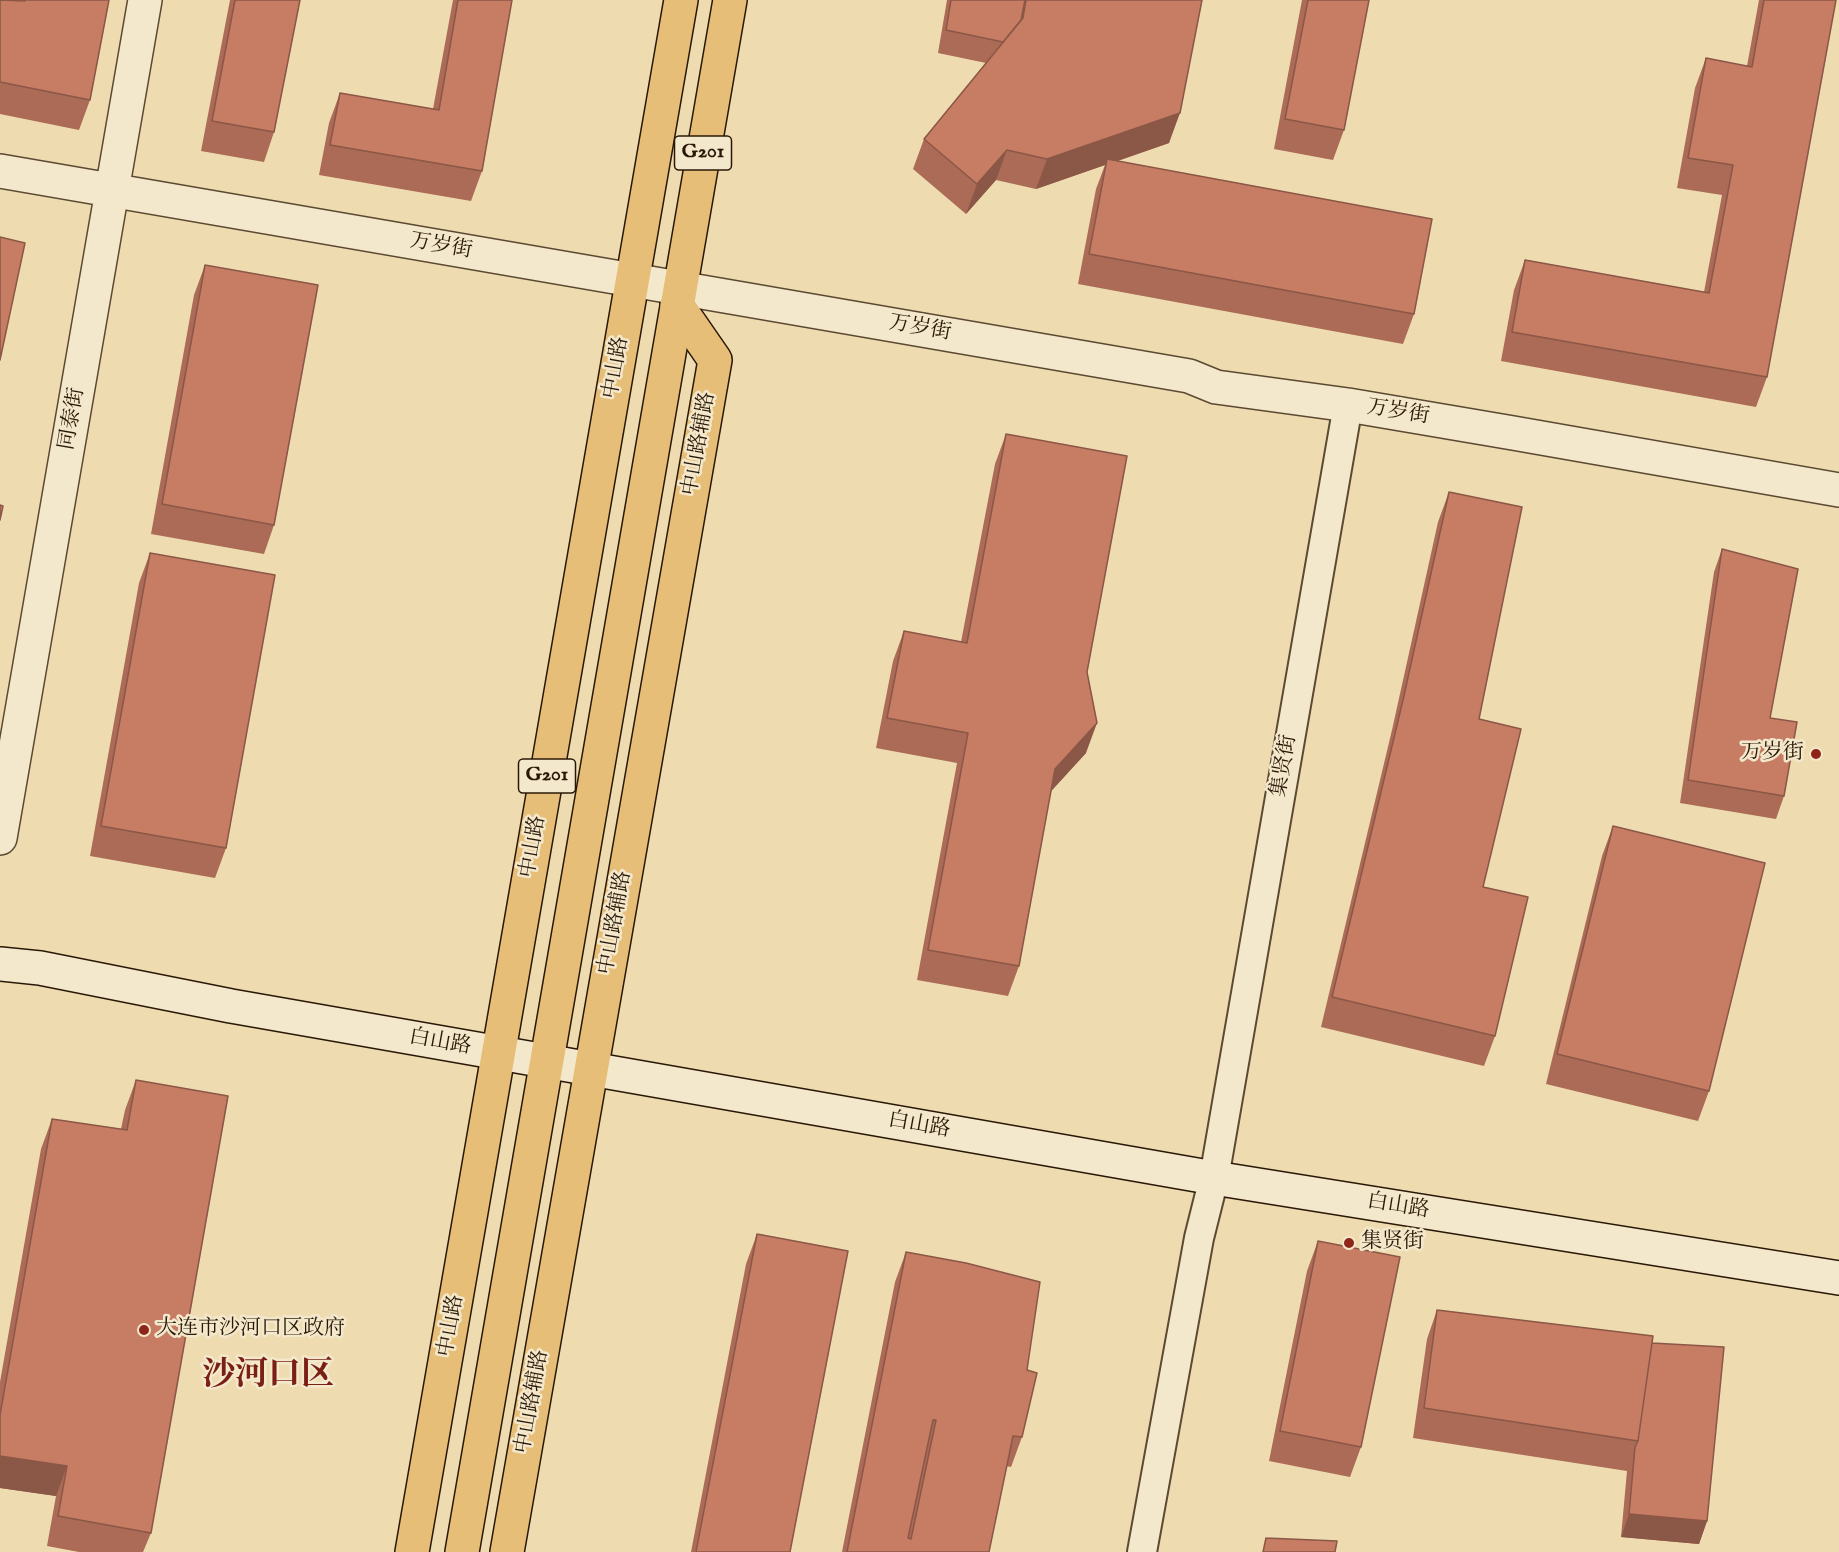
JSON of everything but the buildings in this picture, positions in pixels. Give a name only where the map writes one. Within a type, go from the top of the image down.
[{"type":"main road","name":"中山路","points":[[412,1552],[681,0]]},
{"type":"main road","name":"G201","points":[[462,1552],[730,0]]},
{"type":"main road","name":"中山路辅路","points":[[507,1552],[715,360],[679,296]]},
{"type":"street","name":"同泰街","points":[[0,838],[145,0]]},
{"type":"street","name":"万岁街","points":[[0,171],[633,280],[679,296],[1189,375],[1216,387],[1348,405],[1839,490]]},
{"type":"street","name":"集贤街","points":[[1142,1552],[1199,1238],[1214,1178],[1348,405]]},
{"type":"street","name":"白山路","points":[[0,964],[40,968],[231,1006],[1214,1178],[1839,1278]]},
{"type":"place","name":"万岁街","points":[[1816,754]]},
{"type":"place","name":"集贤街","points":[[1349,1243]]},
{"type":"place","name":"大连市沙河口区政府","points":[[144,1330]]},
{"type":"district","name":"沙河口区","points":[[268,1377]]}]
